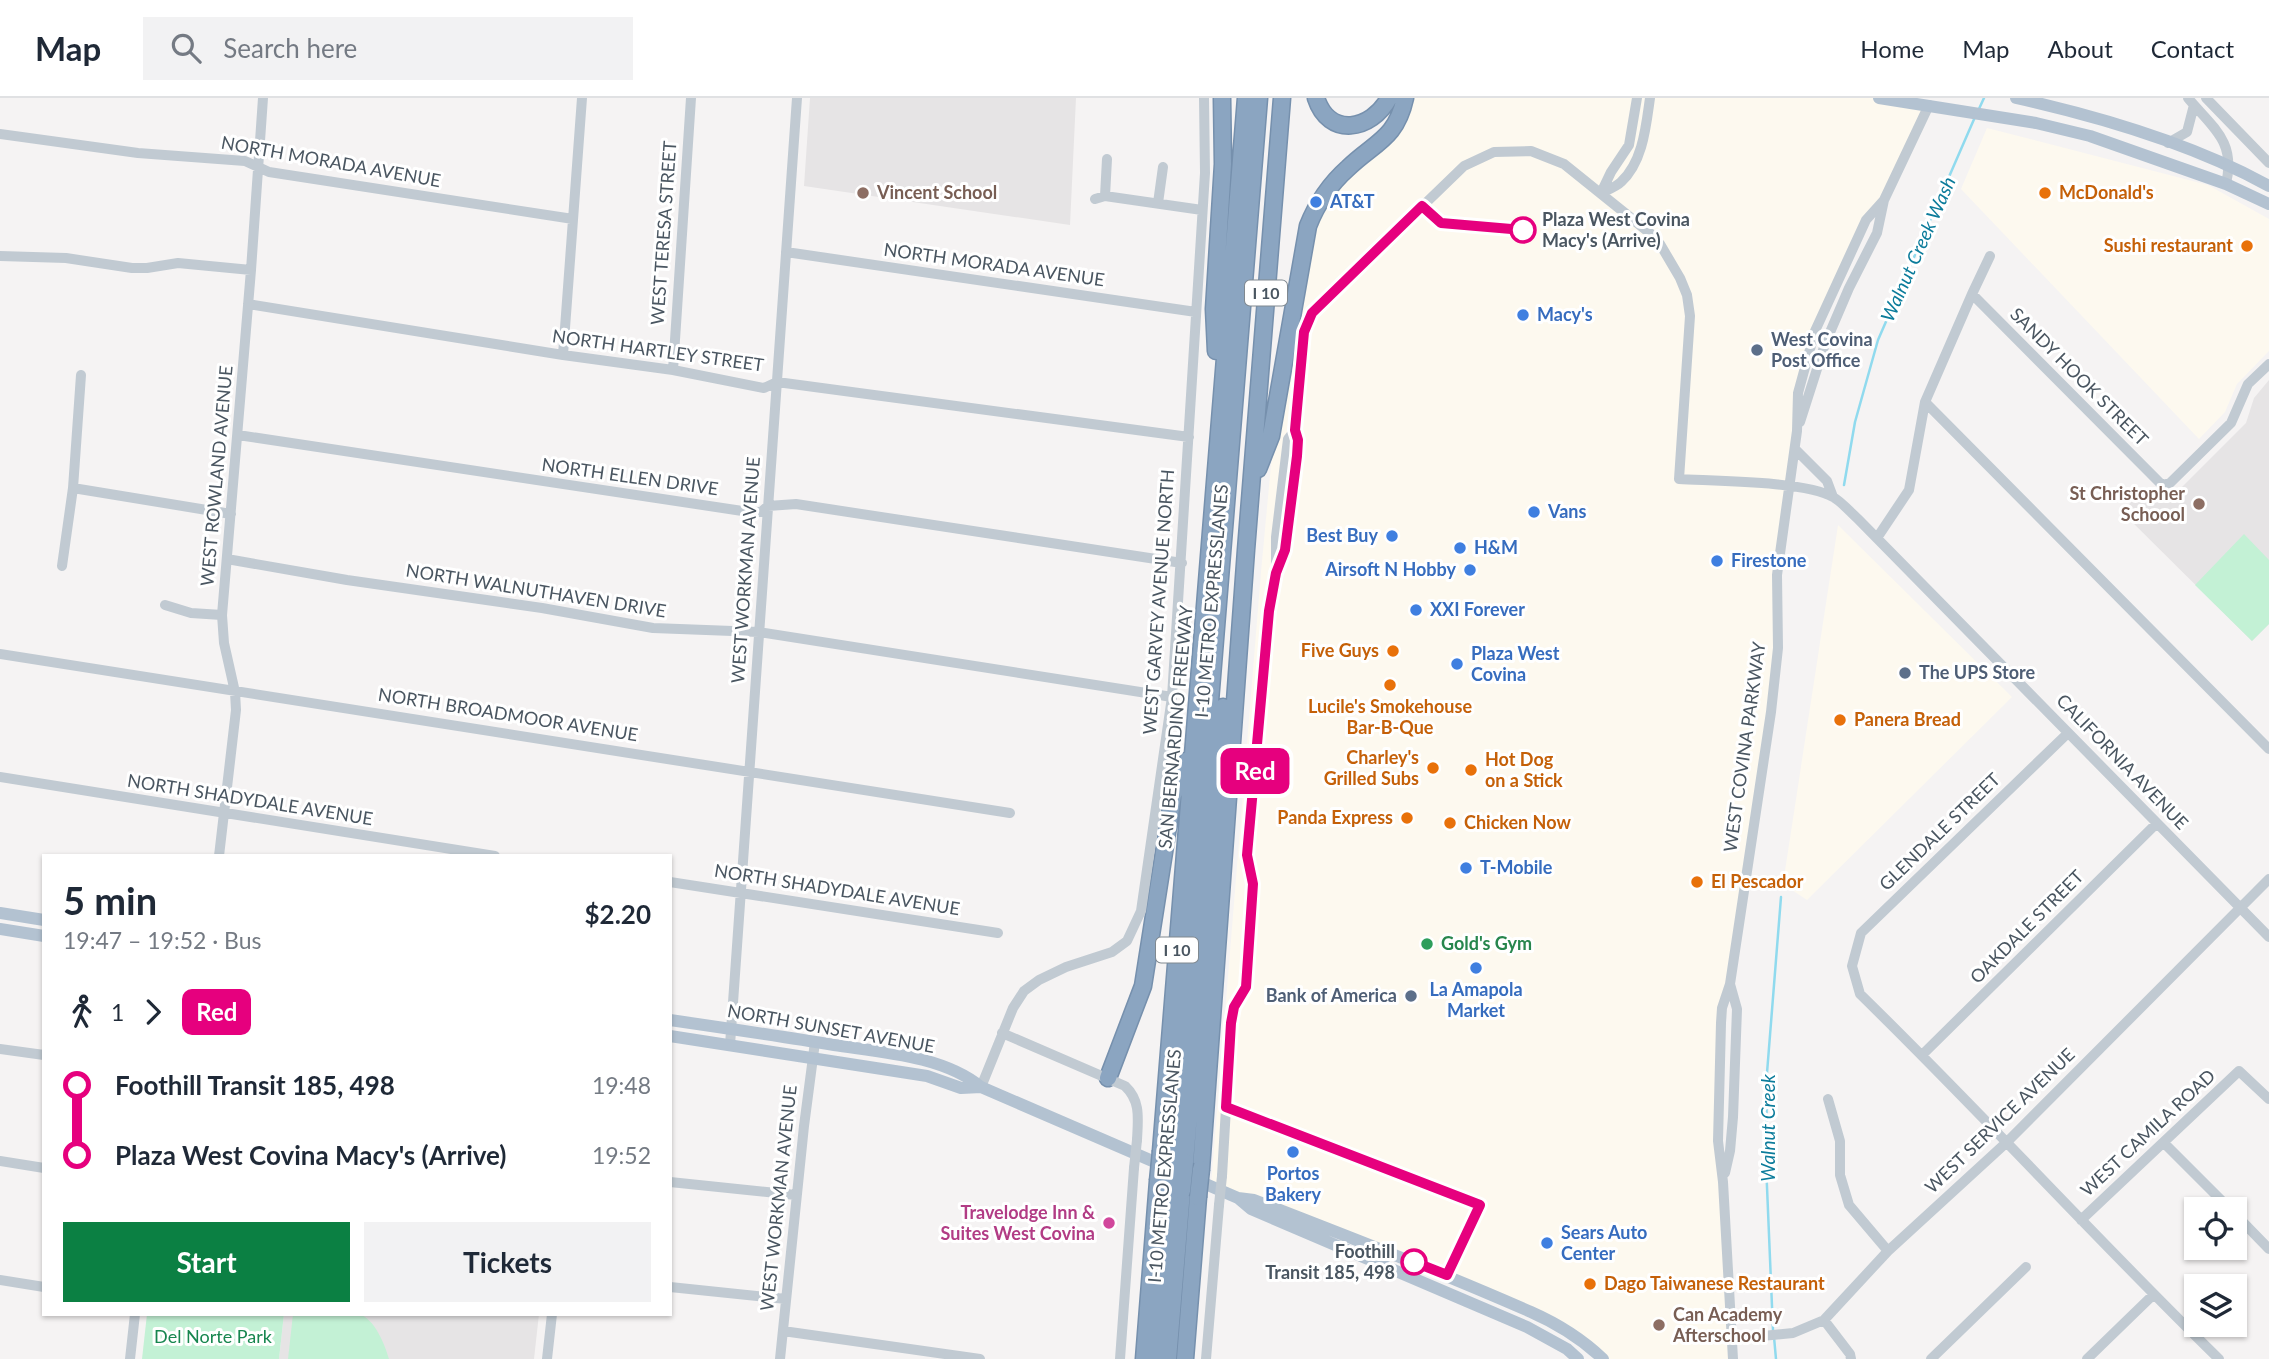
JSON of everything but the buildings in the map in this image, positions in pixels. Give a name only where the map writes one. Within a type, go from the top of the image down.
[{"type":"highway","points":[[1219,427],[1214,309],[1223,164],[1222,98]]},
{"type":"highway","points":[[1236,98],[1233,129],[1240,164]]},
{"type":"highway","name":"SAN BERNARDINO FREEWAY","points":[[1185,1359],[1199,1197],[1181,1162],[1194,748],[1246,98]]},
{"type":"highway","name":"I-10 METRO EXPRESSLANES","points":[[1181,1162],[1259,98]]},
{"type":"highway","name":"I-10 METRO EXPRESSLANES","points":[[1157,1359],[1170,1186],[1181,1162],[1272,98]]},
{"type":"highway","name":"SAN BERNARDINO FREEWAY","points":[[1144,1359],[1170,1186],[1181,1162],[1251,487],[1282,98]]},
{"type":"highway","points":[[1316,98],[1324,114],[1333,121],[1349,125],[1375,118],[1389,98]]},
{"type":"highway","points":[[1251,487],[1271,436],[1308,226],[1319,202],[1337,179],[1350,165],[1379,144],[1394,127],[1405,98]]},
{"type":"highway","points":[[1108,1078],[1143,986],[1173,795],[1194,748]]},
{"type":"highway","name":"I-10 METRO EXPRESSLANES","points":[[1168,1359],[1170,1186]]},
{"type":"main road","points":[[1879,98],[1931,102],[1957,110],[2090,135],[2226,184],[2269,204]]},
{"type":"main road","points":[[2016,98],[2051,106],[2168,143],[2231,166],[2269,186]]},
{"type":"main road","points":[[0,913],[42,920]]},
{"type":"main road","points":[[0,929],[42,936]]},
{"type":"main road","name":"NORTH SUNSET AVENUE","points":[[672,1020],[932,1063],[968,1076],[981,1087],[1181,1162],[1238,1198]]},
{"type":"main road","name":"NORTH SUNSET AVENUE","points":[[672,1036],[927,1076],[961,1088],[981,1087]]},
{"type":"main road","points":[[1238,1198],[1251,1209],[1527,1326],[1567,1349],[1578,1359]]},
{"type":"main road","points":[[1238,1198],[1254,1200],[1366,1243],[1543,1317],[1592,1349],[1602,1359]]},
{"type":"street","name":"WEST ROWLAND AVENUE","points":[[219,854],[236,710],[235,692],[224,643],[222,615],[263,98]]},
{"type":"street","points":[[564,355],[582,98]]},
{"type":"street","name":"WEST TERESA STREET","points":[[673,370],[691,98]]},
{"type":"street","name":"WEST WORKMAN AVENUE","points":[[730,1045],[797,98]]},
{"type":"street","name":"WEST GARVEY AVENUE NORTH","points":[[981,1087],[1013,1008],[1024,990],[1066,967],[1112,952],[1127,941],[1141,911],[1172,697],[1206,137],[1204,98]]},
{"type":"street","points":[[1601,193],[1629,145],[1637,98]]},
{"type":"street","points":[[1601,193],[1621,182],[1633,166],[1644,137],[1650,98]]},
{"type":"street","points":[[2206,98],[2269,163]]},
{"type":"street","name":"WEST COVINA PARKWAY","points":[[1733,1359],[1723,1182],[1718,1141],[1722,1009],[1730,984],[1774,687],[1778,648],[1777,575],[1795,449],[1798,393],[1815,331],[1866,220],[1884,200],[1931,102]]},
{"type":"street","points":[[2168,143],[2187,132],[2191,102]]},
{"type":"street","points":[[2191,102],[2225,143],[2231,166],[2226,184]]},
{"type":"street","name":"NORTH MORADA AVENUE","points":[[0,134],[138,153],[245,161],[269,172],[573,219]]},
{"type":"street","points":[[1206,1359],[1222,1175],[1231,1023],[1234,1007],[1246,987],[1253,884],[1247,855],[1269,611],[1276,573],[1276,537],[1288,439],[1295,430],[1304,332],[1315,310],[1464,166],[1494,152],[1531,151],[1564,164],[1601,193]]},
{"type":"street","points":[[1107,159],[1100,198],[1202,210]]},
{"type":"street","points":[[1158,203],[1163,167]]},
{"type":"street","name":"CALIFORNIA AVENUE","points":[[1601,193],[1660,244],[1670,257],[1687,295],[1690,323],[1679,479],[1789,486],[1814,489],[1833,497],[1877,538],[2269,937]]},
{"type":"street","name":"NORTH MORADA AVENUE","points":[[786,252],[1196,312]]},
{"type":"street","points":[[0,256],[66,258],[132,268],[178,263],[251,270]]},
{"type":"street","points":[[1877,538],[1909,490],[1925,402],[1990,256]]},
{"type":"street","name":"SANDY HOOK STREET","points":[[1972,294],[2162,485],[2170,483],[2231,423],[2248,384],[2269,364]]},
{"type":"street","name":"NORTH HARTLEY STREET","points":[[248,304],[673,370],[764,388],[777,382],[1189,437]]},
{"type":"street","points":[[62,566],[73,488],[80,375]]},
{"type":"street","points":[[1925,402],[2269,749]]},
{"type":"street","name":"NORTH ELLEN DRIVE","points":[[238,435],[749,512],[761,512],[768,506],[796,504],[1182,563]]},
{"type":"street","points":[[1795,449],[1827,481],[1833,497]]},
{"type":"street","points":[[73,488],[231,514]]},
{"type":"street","name":"NORTH WALNUTHAVEN DRIVE","points":[[227,559],[653,628],[759,632],[1172,697]]},
{"type":"street","points":[[165,605],[191,613],[222,615]]},
{"type":"street","name":"NORTH BROADMOOR AVENUE","points":[[0,654],[1010,813]]},
{"type":"street","name":"GLENDALE STREET","points":[[1922,1055],[1860,994],[1852,966],[1861,933],[2068,733]]},
{"type":"street","name":"NORTH SHADYDALE AVENUE","points":[[0,777],[482,854]]},
{"type":"street","name":"OAKDALE STREET","points":[[1922,1055],[2157,823]]},
{"type":"street","name":"WEST SERVICE AVENUE","points":[[1732,1339],[1794,1333],[1824,1320],[1888,1251],[2007,1142],[2269,879]]},
{"type":"street","name":"NORTH SHADYDALE AVENUE","points":[[672,882],[998,933]]},
{"type":"street","name":"WEST COVINA PARKWAY","points":[[1723,1182],[1733,1117],[1737,1009],[1730,984]]},
{"type":"street","points":[[1002,1033],[1125,1086],[1136,1100],[1137,1140],[1120,1359]]},
{"type":"street","points":[[1721,1037],[1727,1039],[1726,1105],[1733,1117]]},
{"type":"street","name":"WEST WORKMAN AVENUE","points":[[780,1359],[815,1042]]},
{"type":"street","points":[[0,1048],[42,1055]]},
{"type":"street","points":[[1922,1055],[2153,1295],[2219,1359]]},
{"type":"street","name":"WEST CAMILA ROAD","points":[[2081,1220],[2239,1071],[2269,1099]]},
{"type":"street","points":[[1828,1099],[1840,1141],[1840,1175],[1849,1205],[1888,1251]]},
{"type":"street","points":[[1718,1141],[1725,1151],[1726,1168]]},
{"type":"street","points":[[2164,1143],[2218,1197]]},
{"type":"street","points":[[0,1161],[42,1168]]},
{"type":"street","points":[[672,1182],[796,1195]]},
{"type":"street","points":[[2247,1226],[2269,1249]]},
{"type":"street","points":[[1931,1359],[2026,1267]]},
{"type":"street","points":[[0,1280],[42,1287]]},
{"type":"street","points":[[672,1287],[786,1299]]},
{"type":"street","points":[[2087,1359],[2153,1295]]},
{"type":"street","points":[[130,1359],[135,1316]]},
{"type":"street","points":[[547,1359],[552,1316]]},
{"type":"street","points":[[1824,1320],[1851,1359]]},
{"type":"street","points":[[783,1331],[980,1359]]},
{"type":"shaded area","points":[[810,98],[1076,98],[1070,225],[804,186]]},
{"type":"shaded area","name":"Plaza West Covina","points":[[1405,98],[1879,98],[1929,105],[1843,266],[1798,393],[1777,575],[1778,648],[1725,1024],[1723,1146],[1733,1359],[1603,1359],[1543,1317],[1211,1185],[1271,465],[1301,253],[1313,213],[1379,144]]},
{"type":"shaded area","points":[[1987,128],[2208,185],[2269,219],[2269,351],[2237,384],[2225,412],[2199,439],[1961,189]]},
{"type":"shaded area","name":"St Christopher Schoool","points":[[2269,380],[2269,624],[2252,641],[2122,512],[2142,490],[2154,496],[2175,494],[2246,423],[2254,398]]},
{"type":"shaded area","points":[[1838,525],[2012,697],[1807,900],[1783,884]]},
{"type":"shaded area","points":[[284,1316],[539,1316],[534,1359],[279,1359]]},
{"type":"green space","points":[[2244,534],[2269,560],[2269,624],[2252,641],[2195,585]]},
{"type":"green space","name":"Del Norte Park","points":[[147,1316],[284,1316],[279,1359],[142,1359]]},
{"type":"green space","points":[[293,1316],[363,1316],[370,1321],[382,1340],[389,1359],[288,1359]]},
{"type":"waterway","name":"Walnut Creek Wash","points":[[1978,111],[1984,98]]},
{"type":"waterway","name":"Walnut Creek Wash","points":[[1844,485],[1855,422],[1878,340],[1975,117]]},
{"type":"waterway","name":"Walnut Creek","points":[[1773,1330],[1766,1163],[1767,1073],[1781,897]]},
{"type":"waterway","name":"Walnut Creek","points":[[1774,1337],[1776,1359]]},
{"type":"bus line","name":"Red","points":[[1414,1262],[1447,1275],[1480,1205],[1226,1107],[1231,1023],[1234,1007],[1246,987],[1253,884],[1247,855],[1269,611],[1276,573],[1285,550],[1297,456],[1298,440],[1295,430],[1304,332],[1312,313],[1422,206],[1441,223],[1523,230]]},
{"type":"place","name":"Vincent School","points":[[863,193]]},
{"type":"place","name":"McDonald's","points":[[2045,193]]},
{"type":"place","name":"AT&T","points":[[1316,202]]},
{"type":"place","name":"Plaza West Covina Macy's (Arrive)","points":[[1523,230]]},
{"type":"place","name":"Sushi restaurant","points":[[2247,246]]},
{"type":"place","name":"Macy's","points":[[1523,315]]},
{"type":"place","name":"West Covina Post Office","points":[[1757,350]]},
{"type":"place","name":"St Christopher Schoool","points":[[2199,504]]},
{"type":"place","name":"Vans","points":[[1534,512]]},
{"type":"place","name":"Best Buy","points":[[1392,536]]},
{"type":"place","name":"H&M","points":[[1460,548]]},
{"type":"place","name":"Firestone","points":[[1717,561]]},
{"type":"place","name":"Airsoft N Hobby","points":[[1470,570]]},
{"type":"place","name":"XXI Forever","points":[[1416,610]]},
{"type":"place","name":"Five Guys","points":[[1393,651]]},
{"type":"place","name":"Plaza West Covina","points":[[1457,664]]},
{"type":"place","name":"The UPS Store","points":[[1905,673]]},
{"type":"place","name":"Lucile's Smokehouse Bar-B-Que","points":[[1390,685]]},
{"type":"place","name":"Panera Bread","points":[[1840,720]]},
{"type":"place","name":"Charley's Grilled Subs","points":[[1433,768]]},
{"type":"place","name":"Hot Dog on a Stick","points":[[1471,770]]},
{"type":"place","name":"Panda Express","points":[[1407,818]]},
{"type":"place","name":"Chicken Now","points":[[1450,823]]},
{"type":"place","name":"T-Mobile","points":[[1466,868]]},
{"type":"place","name":"El Pescador","points":[[1697,882]]},
{"type":"place","name":"Gold's Gym","points":[[1427,944]]},
{"type":"place","name":"La Amapola Market","points":[[1476,968]]},
{"type":"place","name":"Bank of America","points":[[1411,996]]},
{"type":"place","name":"Portos Bakery","points":[[1293,1152]]},
{"type":"place","name":"Travelodge Inn & Suites West Covina","points":[[1109,1223]]},
{"type":"place","name":"Sears Auto Center","points":[[1547,1243]]},
{"type":"place","name":"Foothill Transit 185, 498","points":[[1414,1262]]},
{"type":"place","name":"Dago Taiwanese Restaurant","points":[[1590,1284]]},
{"type":"place","name":"Can Academy Afterschool","points":[[1659,1325]]}]
